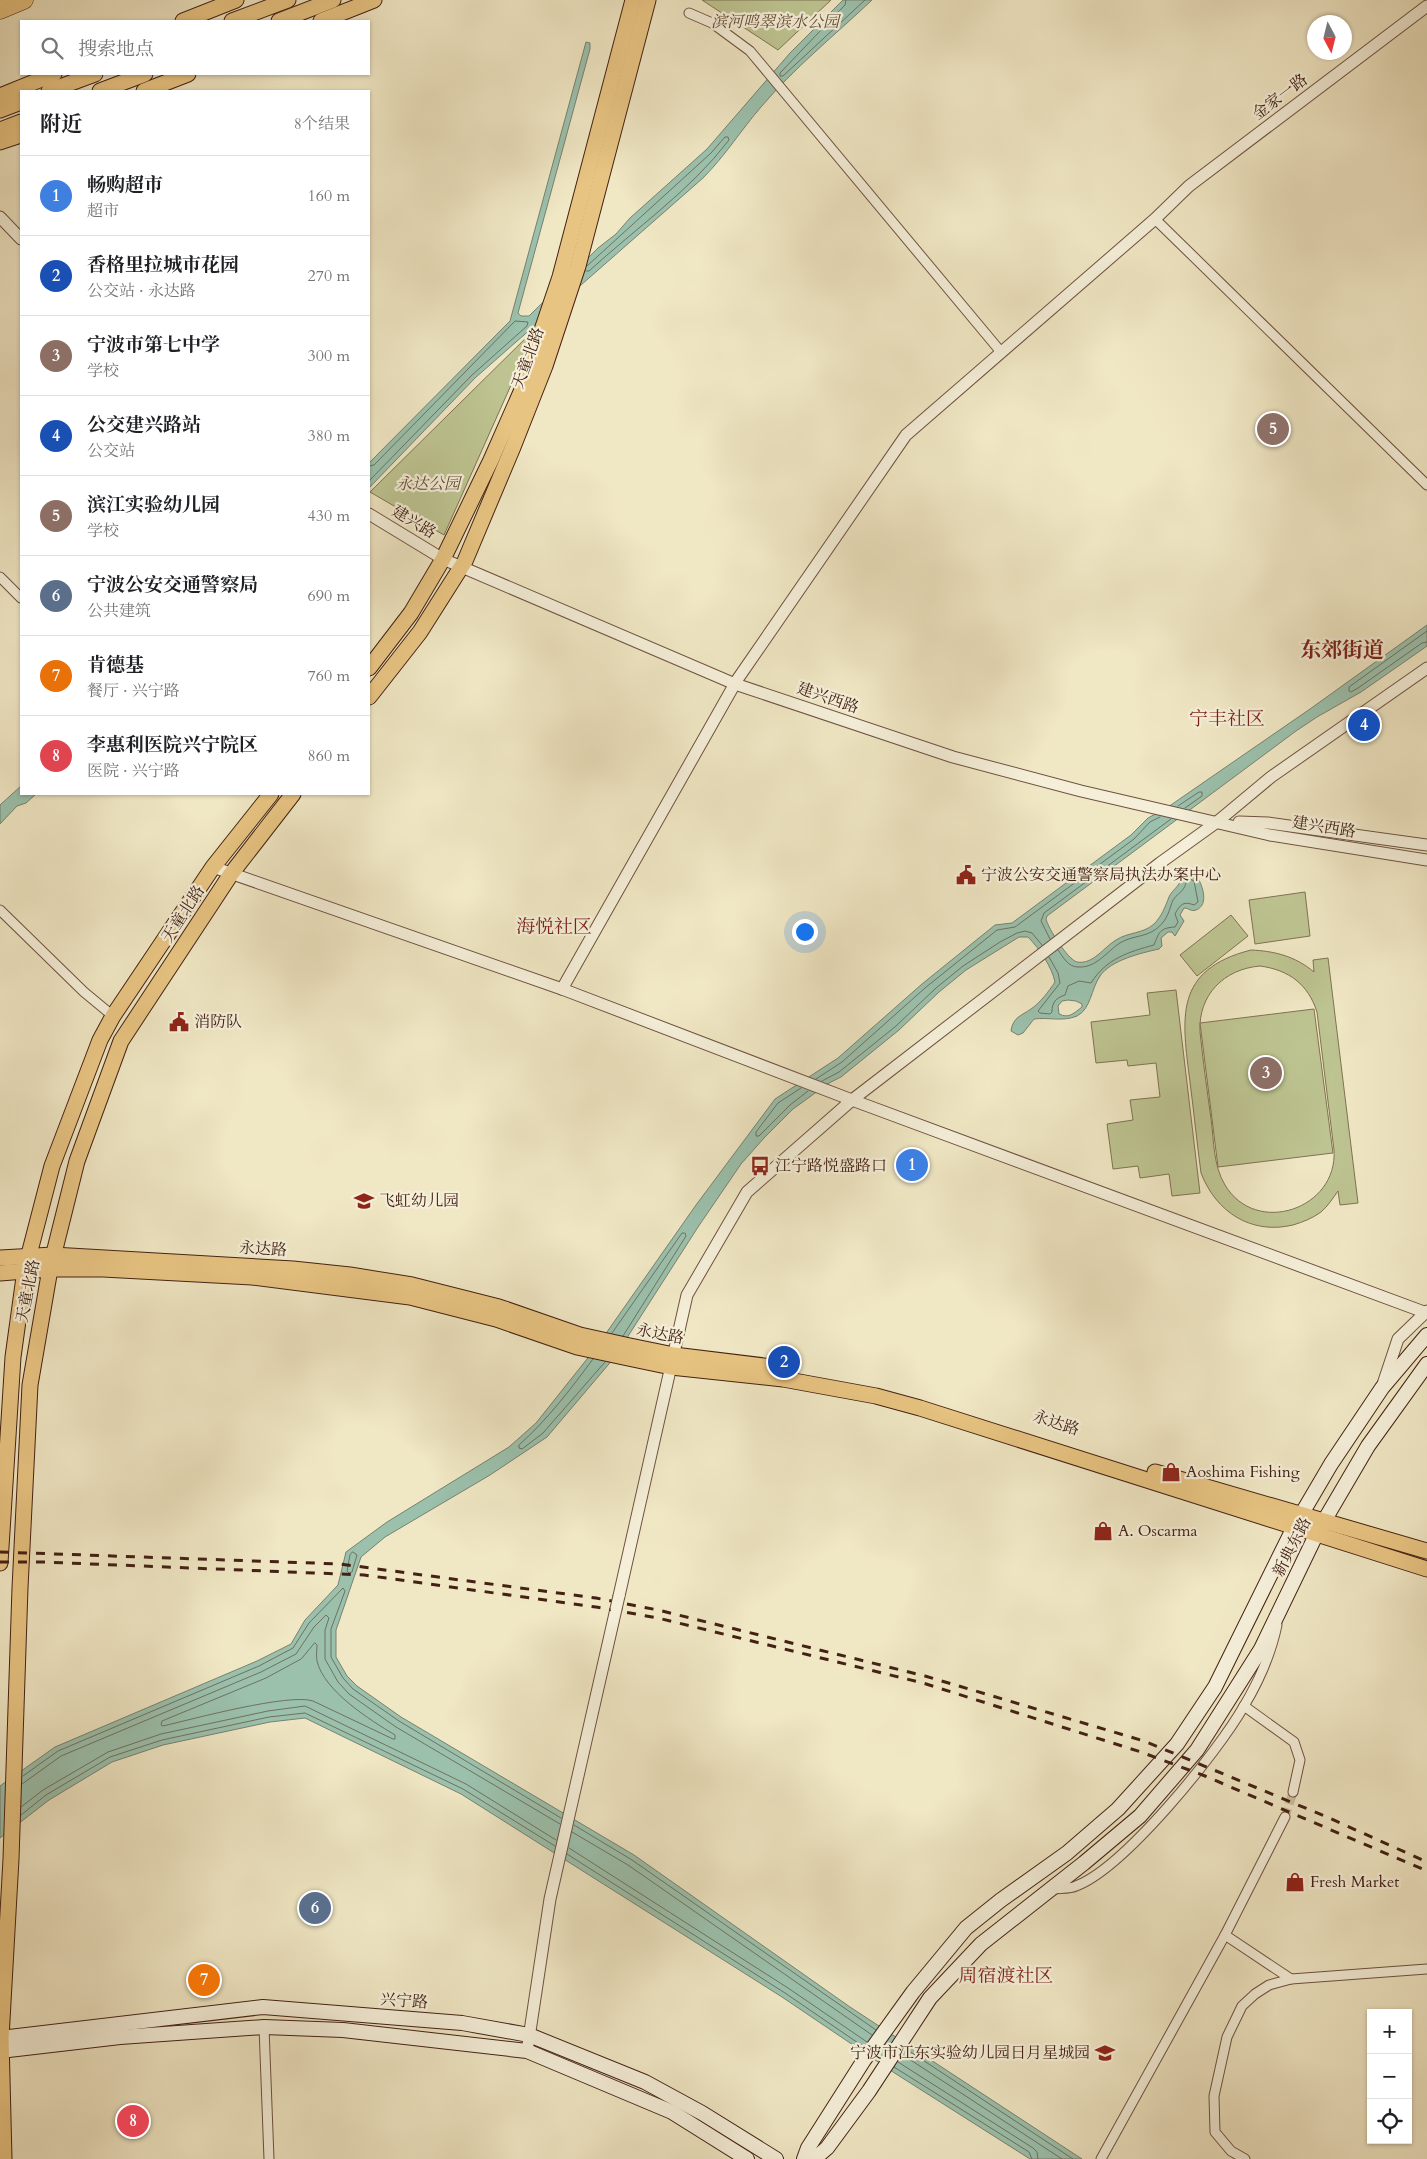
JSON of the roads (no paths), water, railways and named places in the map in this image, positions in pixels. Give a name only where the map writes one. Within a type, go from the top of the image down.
[{"type":"highway","points":[[0,10],[24,0]]},
{"type":"main road","points":[[186,20],[236,0]]},
{"type":"main road","points":[[235,20],[288,0]]},
{"type":"main road","points":[[282,20],[333,0]]},
{"type":"main road","points":[[324,20],[374,0]]},
{"type":"main road","name":"天童北路","points":[[370,696],[420,632],[465,561],[528,411],[578,266],[633,0]]},
{"type":"main road","name":"天童北路","points":[[370,667],[410,613],[443,559],[495,452],[521,392],[545,324],[612,108],[648,0]]},
{"type":"main road","points":[[0,96],[52,75]]},
{"type":"main road","points":[[52,90],[92,75]]},
{"type":"main road","points":[[103,90],[142,75]]},
{"type":"main road","points":[[147,90],[185,75]]},
{"type":"main road","points":[[0,110],[20,102]]},
{"type":"main road","points":[[0,130],[20,122]]},
{"type":"main road","points":[[0,142],[20,135]]},
{"type":"main road","name":"天童北路","points":[[0,1563],[13,1357],[25,1270],[52,1166],[100,1040],[113,1016],[213,867],[270,795]]},
{"type":"main road","name":"天童北路","points":[[4,2159],[0,2038],[12,1842],[20,1588],[30,1385],[52,1262],[77,1161],[121,1041],[231,874],[292,795]]},
{"type":"main road","name":"永达路","points":[[0,1258],[29,1255],[52,1262],[103,1269],[252,1277],[410,1297],[579,1341],[629,1352],[876,1396],[1320,1527]]},
{"type":"main road","name":"永达路","points":[[0,1273],[25,1270],[52,1262]]},
{"type":"main road","name":"新典东路","points":[[804,2159],[808,2148],[890,2022],[966,1928],[1066,1853],[1110,1815],[1177,1744],[1215,1687],[1298,1521],[1331,1464],[1382,1388],[1427,1335]]},
{"type":"main road","name":"新典东路","points":[[814,2159],[827,2148],[882,2072],[930,1998],[981,1944],[1140,1816],[1197,1750],[1261,1650],[1320,1527],[1368,1446],[1427,1364]]},
{"type":"main road","points":[[1320,1527],[1427,1551]]},
{"type":"main road","points":[[1320,1527],[1427,1569]]},
{"type":"main road","name":"兴宁路","points":[[0,2038],[263,2007],[462,2023],[529,2035],[644,2082],[702,2113],[776,2159]]},
{"type":"main road","points":[[0,2051],[120,2037],[264,2027],[343,2030],[527,2051],[672,2112],[747,2159]]},
{"type":"street","name":"金家一路","points":[[562,989],[735,684],[906,435],[1155,219],[1189,186],[1427,6]]},
{"type":"street","points":[[689,14],[712,23],[750,51],[1001,352]]},
{"type":"street","points":[[0,217],[20,238]]},
{"type":"street","points":[[1155,219],[1427,485]]},
{"type":"street","name":"建兴路","points":[[370,515],[443,559]]},
{"type":"street","name":"建兴西路","points":[[443,559],[735,684],[953,758],[1270,835],[1427,860]]},
{"type":"street","points":[[0,577],[20,597]]},
{"type":"street","points":[[527,2051],[557,1865],[688,1295],[747,1192],[852,1100],[1160,863],[1217,822],[1270,777],[1427,668]]},
{"type":"street","name":"建兴西路","points":[[1217,822],[1268,823],[1427,845]]},
{"type":"street","points":[[213,867],[562,989],[838,1095],[1426,1311],[1398,1339],[1382,1388]]},
{"type":"street","points":[[0,910],[84,992],[113,1016]]},
{"type":"street","points":[[1051,1889],[1075,1887],[1093,1877],[1127,1850],[1168,1806],[1215,1749],[1244,1706],[1272,1649],[1279,1612]]},
{"type":"street","points":[[1244,1706],[1294,1742],[1300,1760],[1293,1792]]},
{"type":"street","points":[[1102,2159],[1225,1935],[1285,1817]]},
{"type":"street","points":[[1225,1935],[1291,1979]]},
{"type":"street","points":[[1245,2159],[1231,2151],[1215,2132],[1214,2096],[1227,2037],[1242,2006],[1268,1985],[1291,1979],[1427,1969]]},
{"type":"street","points":[[264,2027],[269,2159]]},
{"type":"water","points":[[843,0],[872,0],[801,65],[774,93],[703,178],[475,378],[370,487],[370,462],[510,321],[586,42],[590,43],[590,49],[518,313],[521,316],[529,316],[598,248],[616,234],[630,218],[707,149],[790,53]]},
{"type":"water","points":[[1427,625],[1427,646],[1361,692],[1296,731],[1047,916],[1046,919],[1050,929],[1069,956],[1077,962],[1088,961],[1121,937],[1145,930],[1154,924],[1181,879],[1187,875],[1195,874],[1200,882],[1204,899],[1203,903],[1196,910],[1184,908],[1180,915],[1184,921],[1175,936],[1172,932],[1168,932],[1161,938],[1162,946],[1159,949],[1119,961],[1105,970],[1097,981],[1088,1004],[1082,1013],[1066,1019],[1034,1019],[1023,1033],[1018,1035],[1011,1031],[1018,1017],[1038,1004],[1055,982],[1048,964],[1028,937],[1019,937],[966,970],[939,992],[899,1030],[841,1077],[829,1083],[793,1109],[741,1164],[614,1358],[547,1437],[490,1475],[385,1537],[361,1557],[336,1630],[336,1657],[347,1676],[357,1686],[401,1717],[634,1855],[850,2007],[1082,2159],[1030,2159],[893,2072],[782,1997],[461,1794],[305,1718],[270,1722],[163,1745],[112,1762],[49,1800],[0,1838],[0,1786],[55,1747],[257,1661],[291,1644],[305,1620],[338,1585],[346,1552],[387,1522],[509,1447],[536,1423],[595,1349],[696,1205],[775,1099],[838,1058],[922,984],[995,925],[1012,923],[1131,835],[1148,818],[1168,807]],"holes":[[[1062,1001],[1076,1001],[1082,1004],[1082,1007],[1069,1016],[1059,1014],[1058,1006]]]},
{"type":"water","points":[[20,787],[20,795],[35,795],[26,803],[17,806],[0,824],[0,805]]},
{"type":"tunnel","points":[[1285,1817],[1293,1792]]},
{"type":"railway","points":[[0,1552],[340,1564],[596,1598],[658,1610],[925,1676],[1144,1741],[1327,1817],[1427,1862]]},
{"type":"railway","points":[[0,1562],[43,1562],[364,1575],[596,1607],[658,1618],[923,1683],[1141,1752],[1205,1776],[1427,1871]]},
{"type":"place","name":"滨江实验幼儿园","points":[[1273,429]]},
{"type":"place","name":"公交建兴路站","points":[[1364,725]]},
{"type":"place","name":"宁波公安交通警察局执法办案中心","points":[[966,875]]},
{"type":"place","name":"消防队","points":[[179,1022]]},
{"type":"place","name":"宁波市第七中学","points":[[1266,1073]]},
{"type":"place","name":"畅购超市","points":[[912,1165]]},
{"type":"place","name":"江宁路悦盛路口","points":[[760,1166]]},
{"type":"place","name":"飞虹幼儿园","points":[[364,1201]]},
{"type":"place","name":"香格里拉城市花园","points":[[784,1362]]},
{"type":"place","name":"Aoshima Fishing","points":[[1171,1472]]},
{"type":"place","name":"A. Oscarma","points":[[1103,1531]]},
{"type":"place","name":"Fresh Market","points":[[1295,1882]]},
{"type":"place","name":"宁波公安交通警察局","points":[[315,1908]]},
{"type":"place","name":"肯德基","points":[[204,1980]]},
{"type":"place","name":"宁波市江东实验幼儿园日月星城园","points":[[1105,2053]]},
{"type":"place","name":"李惠利医院兴宁院区","points":[[133,2121]]},
{"type":"district","name":"东郊街道","points":[[1342,650]]},
{"type":"district","name":"宁丰社区","points":[[1227,719]]},
{"type":"district","name":"海悦社区","points":[[554,927]]},
{"type":"district","name":"周宿渡社区","points":[[1006,1976]]},
{"type":"park label","name":"滨河鸣翠滨水公园","points":[[775,22]]},
{"type":"park label","name":"永达公园","points":[[428,484]]}]
